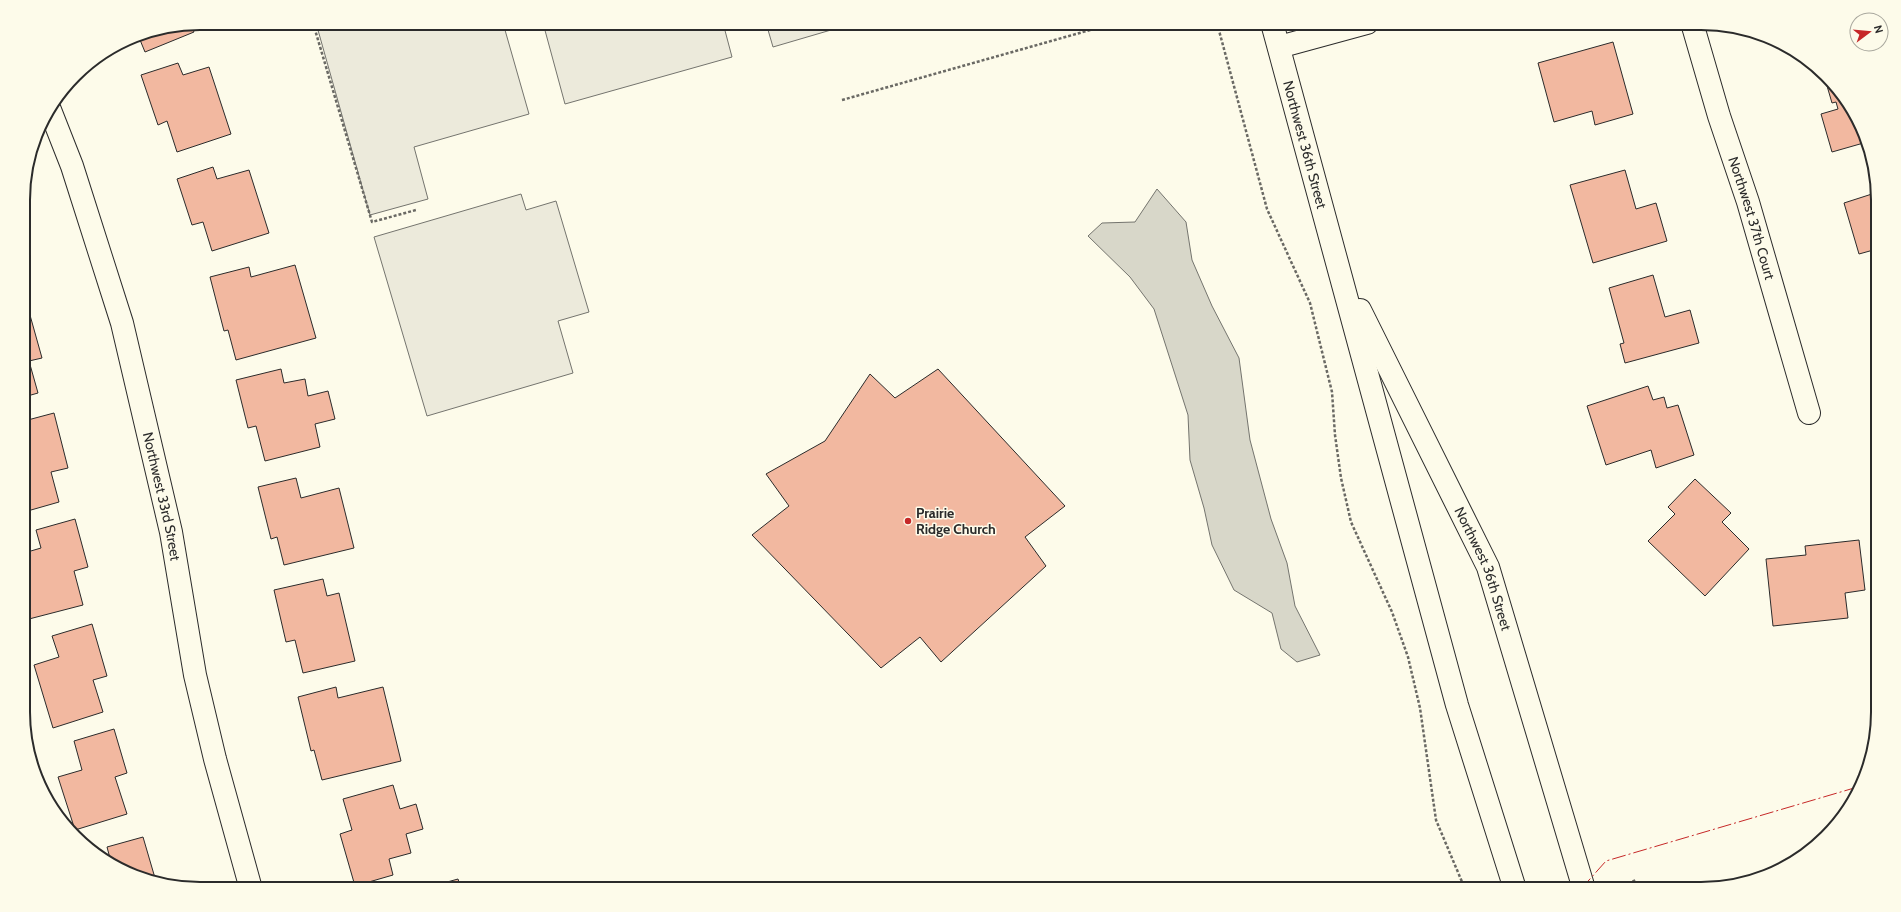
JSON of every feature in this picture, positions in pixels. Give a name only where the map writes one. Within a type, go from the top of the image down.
[{"type":"main road","name":"Northwest 36th Street","points":[[1274,30],[1457,705],[1513,882]]},
{"type":"main road","points":[[1279,47],[1341,30]]},
{"type":"main road","name":"Northwest 37th Court","points":[[1694,30],[1719,116],[1758,238],[1809,413]]},
{"type":"main road","name":"Northwest 33rd Street","points":[[52,116],[72,166],[122,323],[171,532],[195,675],[214,759],[249,882]]},
{"type":"main road","name":"Northwest 36th Street","points":[[1338,266],[1488,567],[1582,882]]},
{"type":"path","points":[[316,30],[372,222],[416,210]]},
{"type":"path","points":[[842,100],[1090,30]]},
{"type":"path","points":[[1219,30],[1266,209],[1310,302],[1332,392],[1335,435],[1341,478],[1351,522],[1392,612],[1408,657],[1420,708],[1436,820],[1462,882]]},
{"type":"path","points":[[1631,882],[1636,880]]},
{"type":"shaded area","points":[[318,30],[505,30],[529,114],[414,147],[428,199],[370,215]]},
{"type":"shaded area","points":[[545,30],[725,30],[732,57],[565,104]]},
{"type":"shaded area","points":[[768,30],[831,30],[773,47]]},
{"type":"shaded area","points":[[1157,189],[1186,222],[1192,260],[1212,306],[1239,358],[1250,440],[1271,519],[1287,563],[1295,606],[1320,655],[1297,662],[1281,649],[1272,613],[1234,590],[1212,545],[1204,508],[1190,460],[1188,415],[1154,309],[1130,277],[1088,236],[1102,223],[1135,222]]},
{"type":"shaded area","points":[[521,194],[526,210],[556,201],[589,312],[558,321],[573,373],[427,416],[374,237]]},
{"type":"building","points":[[193,30],[194,32],[145,52],[140,41],[167,33]]},
{"type":"building","points":[[1613,42],[1633,114],[1595,125],[1592,111],[1554,122],[1538,63]]},
{"type":"building","points":[[178,63],[183,75],[209,67],[231,134],[177,152],[167,121],[158,125],[141,75]]},
{"type":"building","points":[[1827,86],[1848,115],[1861,144],[1832,152],[1821,114],[1838,109],[1836,102],[1832,103]]},
{"type":"building","points":[[213,167],[217,179],[249,170],[269,233],[212,251],[203,222],[192,225],[177,179]]},
{"type":"building","points":[[1625,170],[1636,209],[1656,203],[1667,241],[1593,263],[1570,185]]},
{"type":"building","points":[[1871,194],[1871,251],[1859,254],[1844,203]]},
{"type":"building","points":[[295,265],[316,338],[236,360],[228,330],[224,331],[210,277],[249,267],[251,277]]},
{"type":"building","points":[[1653,275],[1665,317],[1690,310],[1699,343],[1625,363],[1620,344],[1624,343],[1609,288]]},
{"type":"building","points":[[30,315],[42,358],[30,361]]},
{"type":"building","points":[[30,365],[38,393],[30,395]]},
{"type":"building","points":[[281,369],[284,383],[305,379],[308,396],[328,391],[335,419],[315,424],[320,447],[265,461],[256,426],[248,428],[236,380]]},
{"type":"building","name":"Prairie Ridge Church","points":[[938,369],[1065,506],[1025,537],[1046,566],[941,662],[920,637],[881,668],[752,535],[789,506],[766,474],[825,441],[870,374],[895,398]]},
{"type":"building","points":[[1648,386],[1653,400],[1664,397],[1667,408],[1678,405],[1694,455],[1656,468],[1651,450],[1606,465],[1587,406]]},
{"type":"building","points":[[54,413],[68,468],[51,472],[59,502],[30,510],[30,419]]},
{"type":"building","points":[[296,478],[301,498],[339,488],[354,548],[284,565],[277,537],[271,539],[258,487]]},
{"type":"building","points":[[1695,479],[1731,513],[1722,522],[1749,549],[1705,596],[1648,541],[1675,514],[1668,507]]},
{"type":"building","points":[[75,519],[88,567],[74,571],[83,605],[30,619],[30,551],[41,548],[36,530]]},
{"type":"building","points":[[1859,540],[1865,590],[1845,593],[1848,618],[1773,626],[1766,559],[1806,555],[1805,546]]},
{"type":"building","points":[[323,579],[327,596],[339,593],[355,661],[303,673],[295,640],[286,642],[274,590]]},
{"type":"building","points":[[92,624],[107,676],[93,680],[103,712],[53,728],[34,665],[59,657],[52,636]]},
{"type":"building","points":[[336,687],[338,698],[383,687],[401,761],[322,780],[314,750],[311,751],[298,697]]},
{"type":"building","points":[[114,729],[127,773],[115,777],[127,814],[77,829],[74,826],[58,777],[82,770],[74,741]]},
{"type":"building","points":[[393,785],[400,809],[416,804],[423,829],[406,834],[411,853],[389,859],[393,875],[369,882],[354,882],[340,834],[352,830],[343,799]]},
{"type":"building","points":[[143,837],[154,875],[135,869],[115,859],[109,855],[107,847]]},
{"type":"building","points":[[458,879],[459,882],[447,882]]},
{"type":"power","points":[[1587,882],[1606,861],[1852,789]]},
{"type":"place","name":"Prairie Ridge Church","points":[[908,521]]}]
